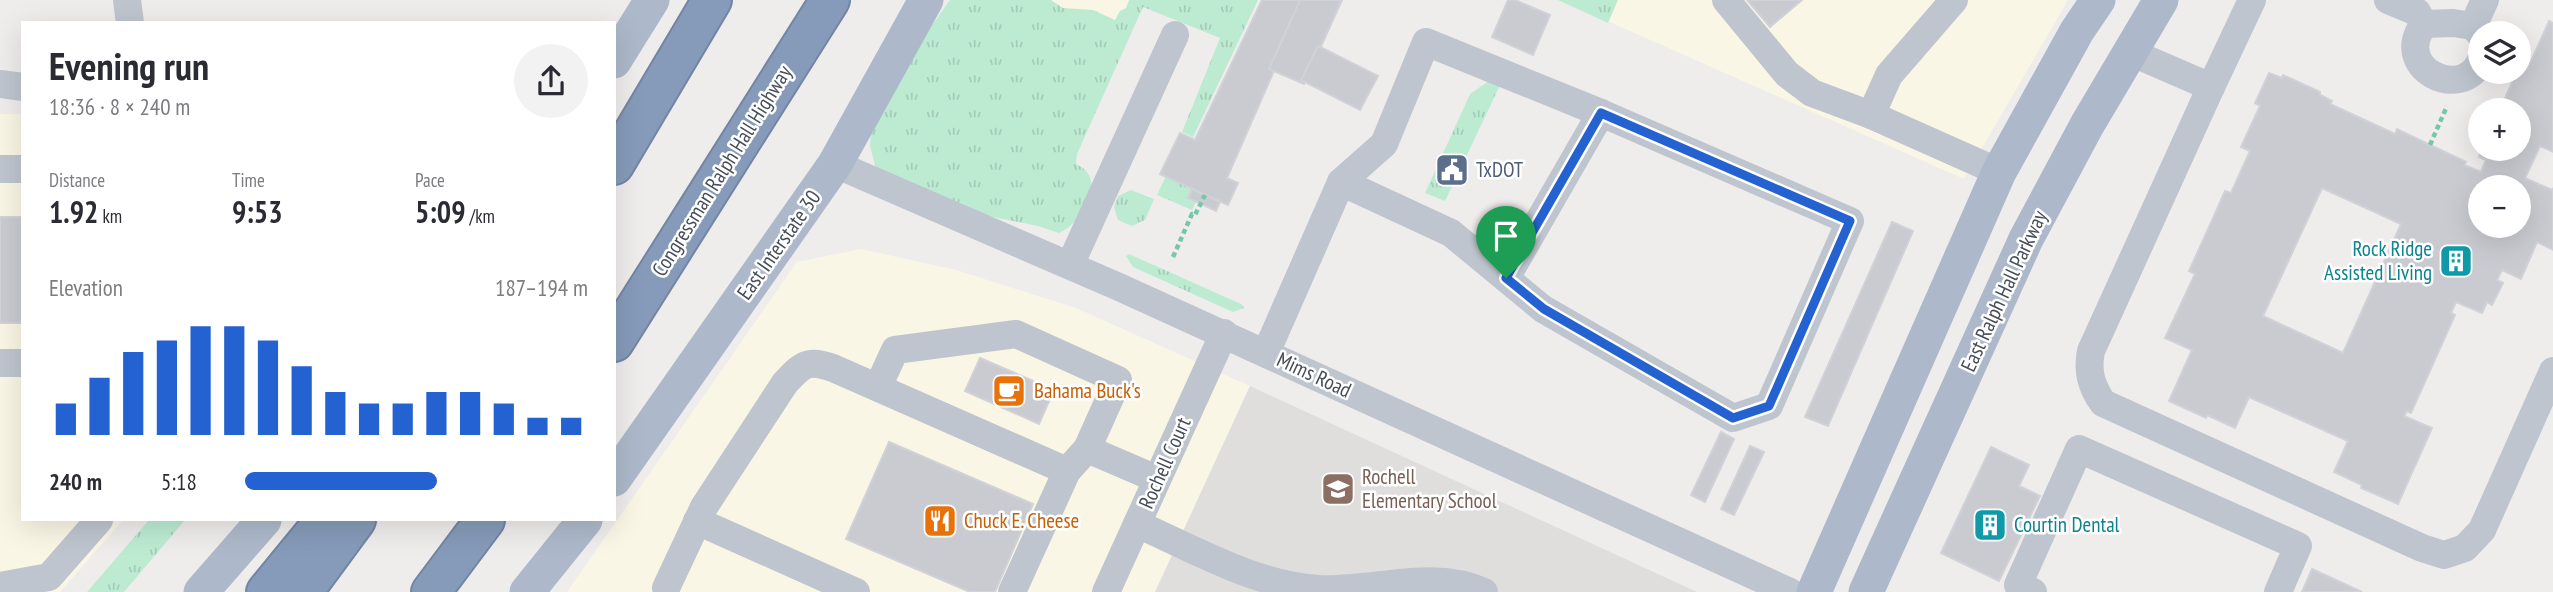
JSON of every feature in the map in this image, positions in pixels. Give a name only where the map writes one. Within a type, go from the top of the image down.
[{"type":"highway","points":[[616,162],[712,0]]},
{"type":"highway","name":"Congressman Ralph Hall Highway","points":[[616,339],[831,0]]},
{"type":"highway","points":[[616,127],[686,45]]},
{"type":"highway","points":[[266,592],[324,521]]},
{"type":"highway","points":[[303,592],[355,521]]},
{"type":"highway","points":[[430,592],[484,521]]},
{"type":"highway","points":[[444,592],[492,521]]},
{"type":"main road","points":[[616,58],[652,0]]},
{"type":"main road","name":"East Interstate 30","points":[[616,476],[835,164],[926,0]]},
{"type":"main road","points":[[1814,592],[1999,172],[2077,31],[2098,0]]},
{"type":"main road","name":"East Ralph Hall Parkway","points":[[1866,592],[2026,239],[2087,125],[2161,0]]},
{"type":"main road","points":[[201,592],[263,521]]},
{"type":"main road","points":[[527,592],[584,521]]},
{"type":"street","points":[[127,0],[130,21]]},
{"type":"street","points":[[1726,0],[1787,74],[1812,93],[1871,115],[1999,172]]},
{"type":"street","points":[[1871,115],[1889,75],[1954,0]]},
{"type":"street","points":[[2252,0],[2091,351],[2088,365],[2092,389],[2103,403],[2422,548],[2444,555],[2465,548],[2482,530],[2553,371]]},
{"type":"street","points":[[2388,0],[2417,12],[2424,24]]},
{"type":"street","points":[[2479,21],[2485,0]]},
{"type":"street","points":[[2424,24],[2453,23],[2468,27]]},
{"type":"street","points":[[2424,24],[2416,36],[2415,52],[2421,66],[2435,76],[2450,81],[2468,74]]},
{"type":"street","points":[[1070,265],[1175,35]]},
{"type":"street","points":[[1266,353],[1341,182],[1384,144],[1426,43],[1601,113],[1850,221],[1769,406],[1733,418],[1544,309],[1451,233],[1341,182]]},
{"type":"street","points":[[2130,52],[2211,87]]},
{"type":"street","points":[[0,84],[21,87]]},
{"type":"street","points":[[1506,278],[1601,113]]},
{"type":"street","name":"Mims Road","points":[[835,164],[1224,333],[1790,592]]},
{"type":"street","points":[[0,169],[21,169]]},
{"type":"street","name":"Rochell Court","points":[[1107,592],[1224,333]]},
{"type":"street","points":[[878,387],[895,350],[1016,334],[1118,380],[1087,449],[1068,471],[1012,592]]},
{"type":"street","points":[[0,363],[21,363]]},
{"type":"street","points":[[666,591],[704,507],[785,383],[802,365],[817,363],[878,387],[1068,471]]},
{"type":"street","points":[[1087,449],[1157,479]]},
{"type":"street","points":[[2033,592],[2018,585],[2079,449],[2298,546],[2278,592]]},
{"type":"street","points":[[0,586],[49,577],[98,521]]},
{"type":"street","points":[[697,521],[856,592]]},
{"type":"street","points":[[1137,524],[1260,578],[1286,585],[1322,589],[1441,580],[1472,586],[1484,592]]},
{"type":"path","points":[[2430,145],[2448,104],[2450,81]]},
{"type":"path","points":[[1173,257],[1192,214],[1195,215],[1205,195]]},
{"type":"shaded area","points":[[1021,0],[1133,0],[1114,44]]},
{"type":"shaded area","points":[[1560,0],[2068,0],[1964,179]]},
{"type":"shaded area","points":[[0,114],[21,114],[21,521],[122,521],[60,592],[0,592]]},
{"type":"shaded area","points":[[861,249],[956,270],[1076,308],[1250,386],[1155,592],[567,592],[797,262]]},
{"type":"shaded area","name":"Rochell Elementary School","points":[[1250,386],[1697,592],[1155,592]]},
{"type":"green space","points":[[950,0],[1051,0],[1063,8],[1093,10],[1115,20],[1120,11],[1126,8],[1129,0],[1258,0],[1193,137],[1182,132],[1220,38],[1143,7],[1077,154],[1076,164],[1086,171],[1091,179],[1089,200],[1076,220],[1059,233],[1038,226],[914,201],[887,185],[875,165],[870,146],[871,129],[890,84]]},
{"type":"green space","points":[[1558,0],[1618,0],[1608,23]]},
{"type":"green space","points":[[1493,78],[1503,79],[1445,201],[1425,193],[1470,94]]},
{"type":"green space","points":[[1166,176],[1192,189],[1188,198],[1196,202],[1192,210],[1157,195]]},
{"type":"green space","points":[[1131,190],[1154,199],[1145,220],[1132,226],[1118,220],[1114,207],[1118,196]]},
{"type":"green space","points":[[1129,254],[1241,304],[1244,308],[1233,312],[1133,267],[1126,256]]},
{"type":"green space","points":[[148,521],[184,521],[124,592],[87,592]]},
{"type":"building","points":[[1262,0],[1305,0],[1227,178],[1238,183],[1228,205],[1160,174],[1180,133],[1195,140]]},
{"type":"building","points":[[1300,0],[1342,0],[1304,84],[1269,69]]},
{"type":"building","points":[[1508,0],[1515,0],[1550,15],[1533,55],[1492,37]]},
{"type":"building","points":[[1747,0],[1802,0],[1770,27]]},
{"type":"building","name":"Rock Ridge Assisted Living","points":[[2549,21],[2553,23],[2553,152],[2540,146],[2526,175],[2468,175],[2468,238],[2531,238],[2531,181],[2552,190],[2553,188],[2553,250],[2537,242],[2521,279],[2502,270],[2497,280],[2503,283],[2492,305],[2487,302],[2482,313],[2456,302],[2451,313],[2455,315],[2411,413],[2407,411],[2404,416],[2432,428],[2398,504],[2361,488],[2362,485],[2334,472],[2348,441],[2249,397],[2235,428],[2169,401],[2192,350],[2165,338],[2195,274],[2189,271],[2225,191],[2231,193],[2250,151],[2241,147],[2260,106],[2255,103],[2269,73],[2282,78],[2283,75],[2320,92],[2320,95],[2332,101],[2330,104],[2395,134],[2397,129],[2481,172],[2486,161],[2531,161],[2531,98],[2505,98],[2511,84],[2531,84],[2531,61]],"holes":[[[2322,188],[2401,224],[2343,353],[2263,316]]]},
{"type":"building","points":[[1318,46],[1378,76],[1360,110],[1301,80]]},
{"type":"building","points":[[1192,189],[1220,202],[1216,211],[1188,198]]},
{"type":"building","points":[[0,217],[21,217],[21,323],[0,323]]},
{"type":"building","points":[[1892,222],[1913,231],[1828,426],[1805,417]]},
{"type":"building","name":"Bahama Buck's","points":[[980,358],[1054,390],[1039,424],[965,391]]},
{"type":"building","points":[[1721,432],[1734,439],[1705,502],[1691,495]]},
{"type":"building","name":"Chuck E. Cheese","points":[[889,442],[1033,504],[995,592],[970,592],[846,539]]},
{"type":"building","points":[[1750,446],[1764,452],[1734,515],[1721,509]]},
{"type":"building","name":"Courtin Dental","points":[[1991,447],[2029,465],[2019,486],[2040,496],[1999,581],[1941,553]]},
{"type":"building","points":[[2312,569],[2362,592],[2302,592]]},
{"type":"place","name":"TxDOT","points":[[1452,170]]},
{"type":"place","name":"Rock Ridge Assisted Living","points":[[2456,261]]},
{"type":"place","name":"Bahama Buck's","points":[[1009,391]]},
{"type":"place","name":"Rochell Elementary School","points":[[1338,489]]},
{"type":"place","name":"Chuck E. Cheese","points":[[940,521]]},
{"type":"place","name":"Courtin Dental","points":[[1990,525]]},
{"type":"route","points":[[1601,113],[1850,221],[1769,406],[1733,418],[1544,309],[1506,278],[1601,113]]}]
